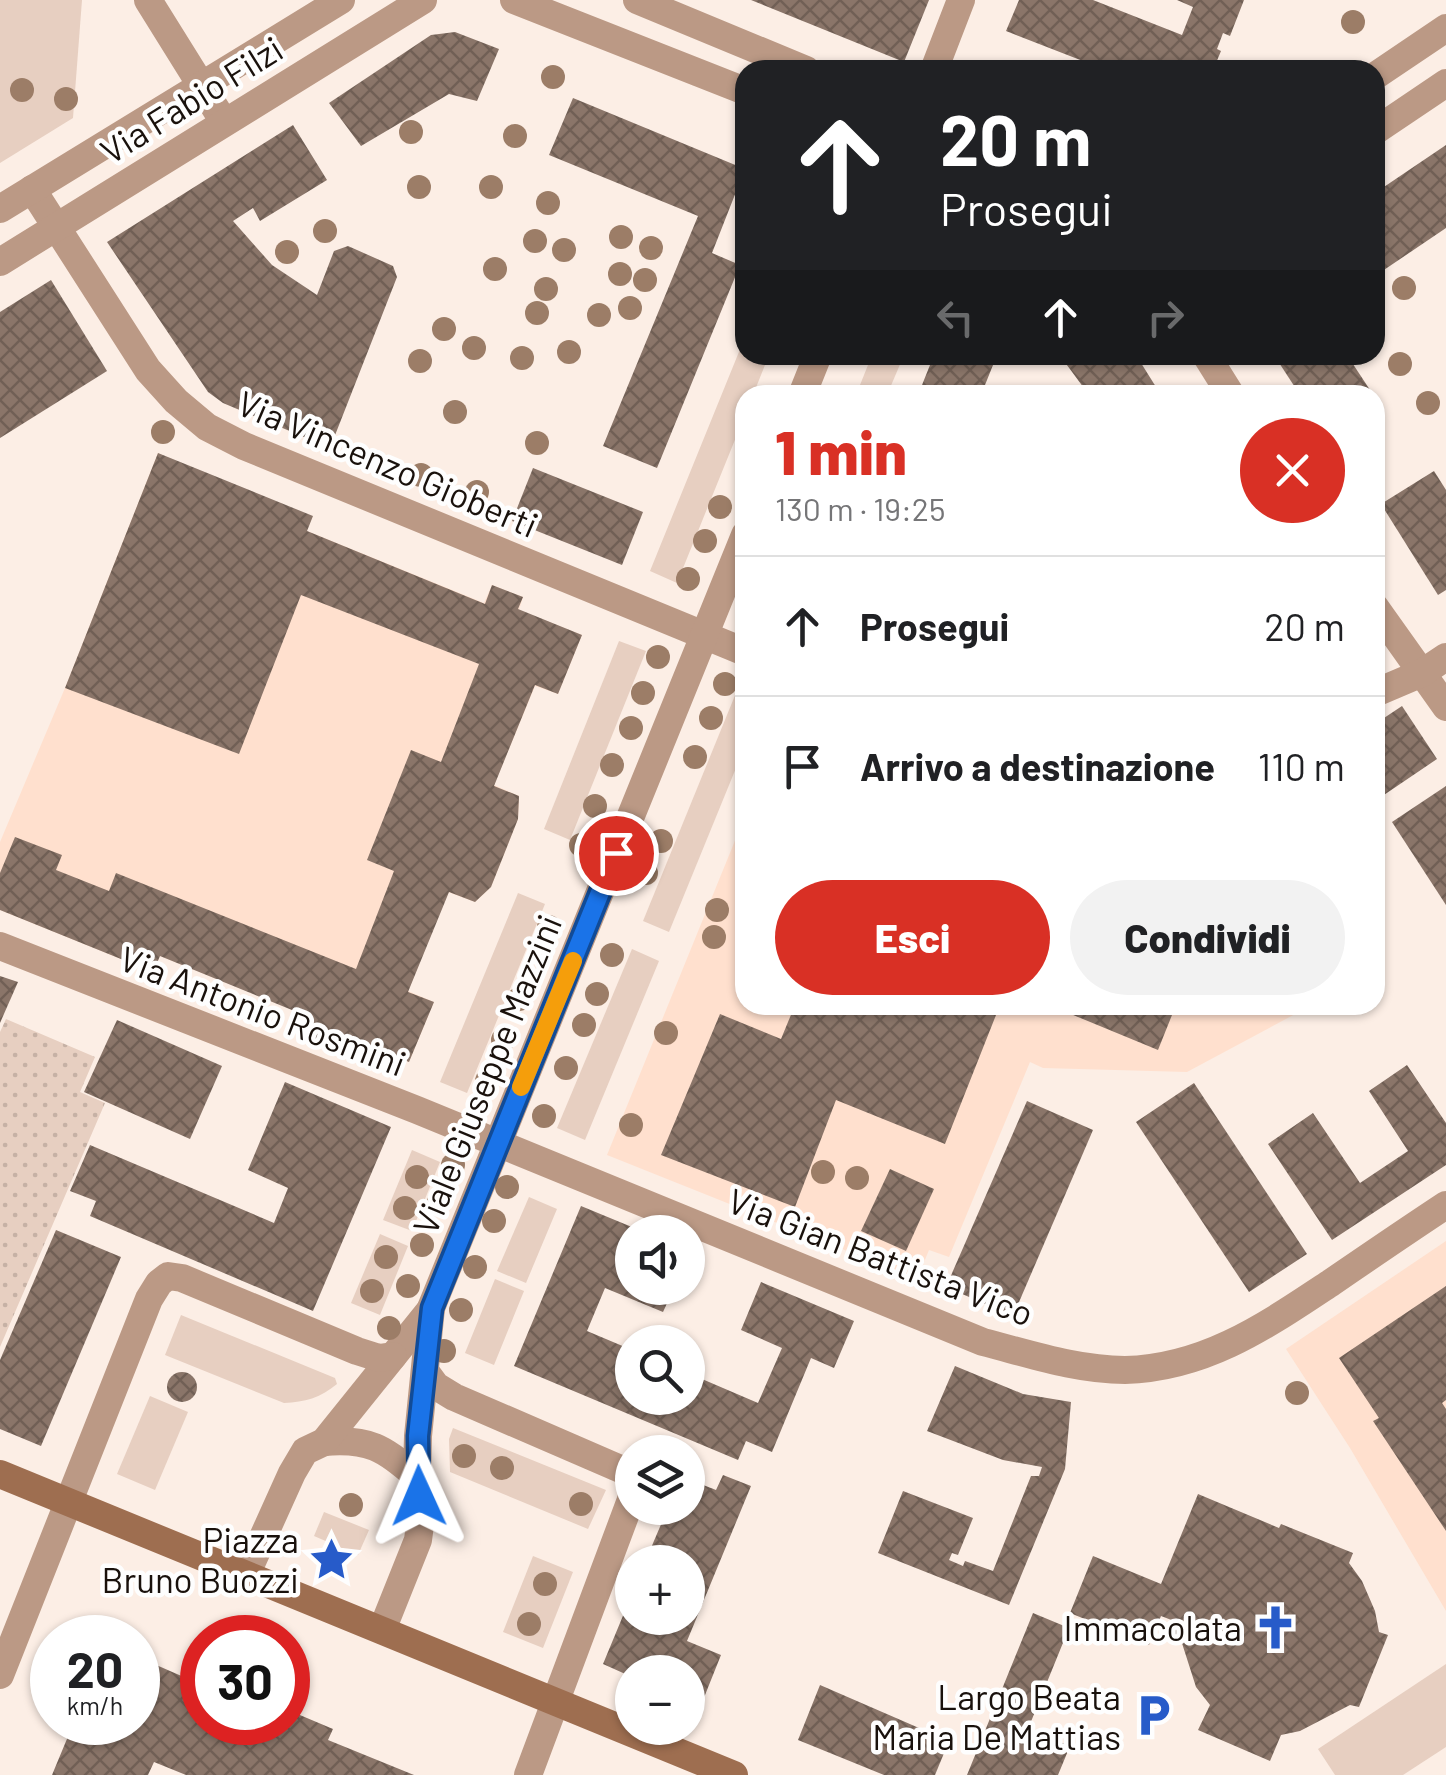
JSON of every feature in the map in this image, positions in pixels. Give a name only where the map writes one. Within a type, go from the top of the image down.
[{"type":"main road","points":[[0,1474],[734,1775]]},
{"type":"street","points":[[148,0],[224,122]]},
{"type":"street","name":"Via Fabio Filzi","points":[[0,209],[341,0]]},
{"type":"street","name":"Via Fabio Filzi","points":[[0,262],[422,0]]},
{"type":"street","points":[[514,0],[735,88]]},
{"type":"street","points":[[638,0],[782,60]]},
{"type":"street","points":[[938,60],[962,0]]},
{"type":"street","points":[[1385,69],[1446,28]]},
{"type":"street","points":[[1385,124],[1446,83]]},
{"type":"street","name":"Via Vincenzo Gioberti","points":[[32,189],[148,370],[208,428],[735,648]]},
{"type":"street","name":"Viale Giuseppe Mazzini","points":[[425,1371],[432,1308],[735,560]]},
{"type":"street","points":[[1385,617],[1434,665],[1446,708]]},
{"type":"street","points":[[1385,688],[1434,665]]},
{"type":"street","name":"Via Antonio Rosmini","points":[[0,946],[498,1143]]},
{"type":"street","name":"Via Gian Battista Vico","points":[[498,1143],[983,1342],[1072,1366],[1124,1370],[1170,1365],[1216,1352],[1258,1331],[1446,1205]]},
{"type":"street","points":[[0,1674],[158,1284],[168,1276],[182,1278],[357,1352],[379,1358],[393,1356]]},
{"type":"street","name":"Viale Giuseppe Mazzini","points":[[393,1356],[432,1308]]},
{"type":"street","points":[[246,1574],[292,1473],[306,1452],[324,1442],[393,1356]]},
{"type":"street","points":[[425,1371],[436,1386],[454,1398],[615,1467]]},
{"type":"street","points":[[382,1630],[418,1540],[421,1517],[417,1477],[425,1371]]},
{"type":"street","points":[[324,1442],[353,1439],[375,1445],[417,1477]]},
{"type":"street","points":[[528,1775],[622,1525]]},
{"type":"shaded area","points":[[0,0],[82,0],[73,118],[0,163]]},
{"type":"shaded area","points":[[735,362],[735,365],[765,365],[757,385],[735,385],[735,440],[677,583],[650,571]]},
{"type":"shaded area","points":[[868,365],[900,365],[891,385],[860,385]]},
{"type":"shaded area","points":[[158,453],[307,531],[484,603],[492,585],[523,597],[519,610],[582,635],[558,694],[535,686],[494,785],[519,796],[518,819],[491,887],[475,902],[448,892],[408,991],[434,1002],[409,1062],[348,1037],[341,1053],[306,1039],[314,1018],[160,956],[153,972],[0,910],[0,842]]},
{"type":"shaded area","points":[[619,641],[646,651],[570,840],[544,829]]},
{"type":"shaded area","points":[[735,695],[735,770],[669,932],[643,921]]},
{"type":"shaded area","points":[[735,841],[735,1015],[1293,1015],[1187,1072],[1043,1068],[1030,1062],[949,1257],[929,1250],[917,1279],[607,1155]]},
{"type":"shaded area","points":[[518,893],[545,904],[467,1093],[440,1082]]},
{"type":"shaded area","points":[[632,949],[659,961],[585,1140],[557,1128]]},
{"type":"shaded area","points":[[6,1019],[95,1057],[80,1092],[105,1103],[0,1347],[0,1032]]},
{"type":"shaded area","points":[[412,1150],[440,1162],[412,1231],[383,1220]]},
{"type":"shaded area","points":[[529,1197],[557,1209],[526,1283],[497,1271]]},
{"type":"shaded area","points":[[380,1234],[408,1246],[380,1315],[351,1303]]},
{"type":"shaded area","points":[[1446,1241],[1446,1611],[1350,1448],[1286,1349]]},
{"type":"shaded area","points":[[495,1279],[524,1291],[494,1365],[465,1353]]},
{"type":"shaded area","points":[[181,1315],[335,1378],[337,1384],[312,1398],[284,1403],[165,1355]]},
{"type":"shaded area","points":[[150,1396],[188,1412],[155,1490],[117,1474]]},
{"type":"shaded area","points":[[453,1428],[606,1490],[588,1529],[450,1472],[449,1439]]},
{"type":"shaded area","points":[[324,1512],[369,1530],[358,1555],[314,1536]]},
{"type":"shaded area","points":[[533,1556],[573,1572],[543,1648],[503,1632]]},
{"type":"shaded area","points":[[1446,1664],[1446,1747],[1403,1775],[1335,1775],[1318,1749]]},
{"type":"building","points":[[751,0],[929,0],[905,60]]},
{"type":"building","points":[[1019,0],[1093,0],[1182,35],[1193,7],[1177,0],[1244,0],[1230,36],[1223,33],[1217,60],[1080,60],[1006,31]]},
{"type":"building","points":[[455,32],[499,49],[477,101],[449,94],[361,146],[329,103],[431,35]]},
{"type":"building","points":[[573,98],[735,165],[735,194],[712,253],[735,263],[735,277],[657,468],[603,446],[698,216],[549,155]]},
{"type":"building","points":[[293,125],[327,180],[260,221],[253,208],[233,221],[272,265],[317,295],[334,251],[348,246],[393,266],[397,277],[330,448],[223,403],[208,392],[107,242]]},
{"type":"building","points":[[1446,145],[1446,228],[1385,269],[1385,186]]},
{"type":"building","points":[[51,280],[107,371],[0,438],[0,312]]},
{"type":"building","points":[[930,365],[993,365],[985,385],[922,385]]},
{"type":"building","points":[[1067,365],[1142,365],[1155,385],[1082,385]]},
{"type":"building","points":[[1280,365],[1354,365],[1367,385],[1294,385]]},
{"type":"building","points":[[158,453],[313,516],[307,531],[485,604],[492,585],[523,597],[518,609],[582,635],[558,694],[535,685],[494,786],[519,796],[518,819],[491,887],[475,902],[449,892],[408,992],[434,1002],[409,1062],[348,1037],[341,1053],[306,1039],[314,1019],[160,956],[153,972],[0,910],[0,873],[15,837],[62,855],[56,870],[109,891],[116,873],[356,969],[394,871],[367,860],[411,750],[441,762],[479,664],[301,595],[239,754],[65,688]]},
{"type":"building","points":[[533,468],[643,512],[622,565],[512,521]]},
{"type":"building","points":[[1434,471],[1446,490],[1446,590],[1438,595],[1385,510],[1385,502]]},
{"type":"building","points":[[1402,706],[1437,759],[1385,794],[1385,717]]},
{"type":"building","points":[[1446,786],[1446,905],[1392,822]]},
{"type":"building","points":[[0,976],[18,982],[0,1023]]},
{"type":"building","points":[[720,1014],[781,1039],[791,1015],[996,1015],[945,1144],[836,1100],[795,1207],[661,1155]]},
{"type":"building","points":[[1073,1015],[1172,1015],[1158,1050]]},
{"type":"building","points":[[117,1020],[222,1066],[190,1139],[84,1092]]},
{"type":"building","points":[[1407,1065],[1446,1123],[1446,1165],[1332,1240],[1268,1144],[1313,1113],[1360,1183],[1408,1151],[1369,1091]]},
{"type":"building","points":[[285,1082],[391,1127],[313,1311],[90,1216],[96,1201],[70,1191],[90,1145],[274,1223],[288,1188],[248,1170]]},
{"type":"building","points":[[1194,1083],[1307,1254],[1249,1292],[1136,1122]]},
{"type":"building","points":[[1027,1101],[1093,1130],[1013,1316],[946,1287]]},
{"type":"building","points":[[890,1169],[934,1189],[906,1251],[861,1231]]},
{"type":"building","points":[[581,1206],[615,1220],[615,1292],[605,1288],[587,1331],[615,1343],[615,1408],[514,1366]]},
{"type":"building","points":[[56,1230],[121,1257],[41,1446],[0,1429],[0,1360]]},
{"type":"building","points":[[761,1282],[854,1321],[834,1368],[811,1358],[772,1452],[746,1441],[738,1460],[705,1446],[705,1435],[678,1435],[631,1415],[705,1415],[705,1380],[758,1403],[782,1348],[741,1330]]},
{"type":"building","points":[[1446,1286],[1446,1400],[1442,1403],[1446,1409],[1446,1531],[1373,1421],[1379,1418],[1339,1358]]},
{"type":"building","points":[[646,1305],[666,1305],[663,1312]]},
{"type":"building","points":[[955,1366],[1023,1394],[1071,1402],[1065,1469],[1009,1605],[878,1553],[903,1491],[973,1518],[958,1555],[952,1553],[949,1560],[993,1571],[1031,1476],[1039,1476],[1042,1467],[1003,1460],[927,1431]]},
{"type":"building","points":[[182,1372],[196,1381],[197,1387],[188,1401],[182,1402],[168,1393],[167,1387],[176,1373]]},
{"type":"building","points":[[723,1475],[751,1486],[705,1597],[705,1545],[652,1545],[661,1525],[705,1525],[705,1486],[716,1490]]},
{"type":"building","name":"Immacolata","points":[[1198,1494],[1353,1553],[1349,1563],[1362,1581],[1379,1632],[1388,1635],[1359,1707],[1350,1705],[1300,1731],[1281,1735],[1270,1761],[1198,1730],[1210,1705],[1196,1687],[1180,1637],[1170,1633],[1174,1621],[1161,1616],[1149,1645],[1070,1613],[1093,1556],[1161,1584]]},
{"type":"building","points":[[1033,1613],[1069,1628],[1028,1729],[1070,1746],[1058,1775],[967,1775]]},
{"type":"building","points":[[615,1635],[689,1635],[687,1641],[721,1655],[705,1695],[705,1655],[615,1655],[615,1669],[603,1664]]},
{"type":"building","points":[[160,1667],[180,1675],[180,1745],[310,1745],[310,1719],[333,1729],[328,1740],[414,1775],[186,1775],[154,1762],[148,1775],[52,1775],[64,1745],[160,1745]]},
{"type":"building","points":[[820,1685],[949,1741],[935,1775],[884,1775],[798,1740]]},
{"type":"slow traffic","points":[[521,1087],[573,961]]},
{"type":"place","name":"Piazza Bruno Buozzi","points":[[332,1559]]},
{"type":"place","name":"Immacolata","points":[[1275,1627]]},
{"type":"place","name":"Largo Beata Maria De Mattias","points":[[1154,1716]]},
{"type":"route","points":[[419,1496],[418,1436],[432,1308],[616,853]]}]
